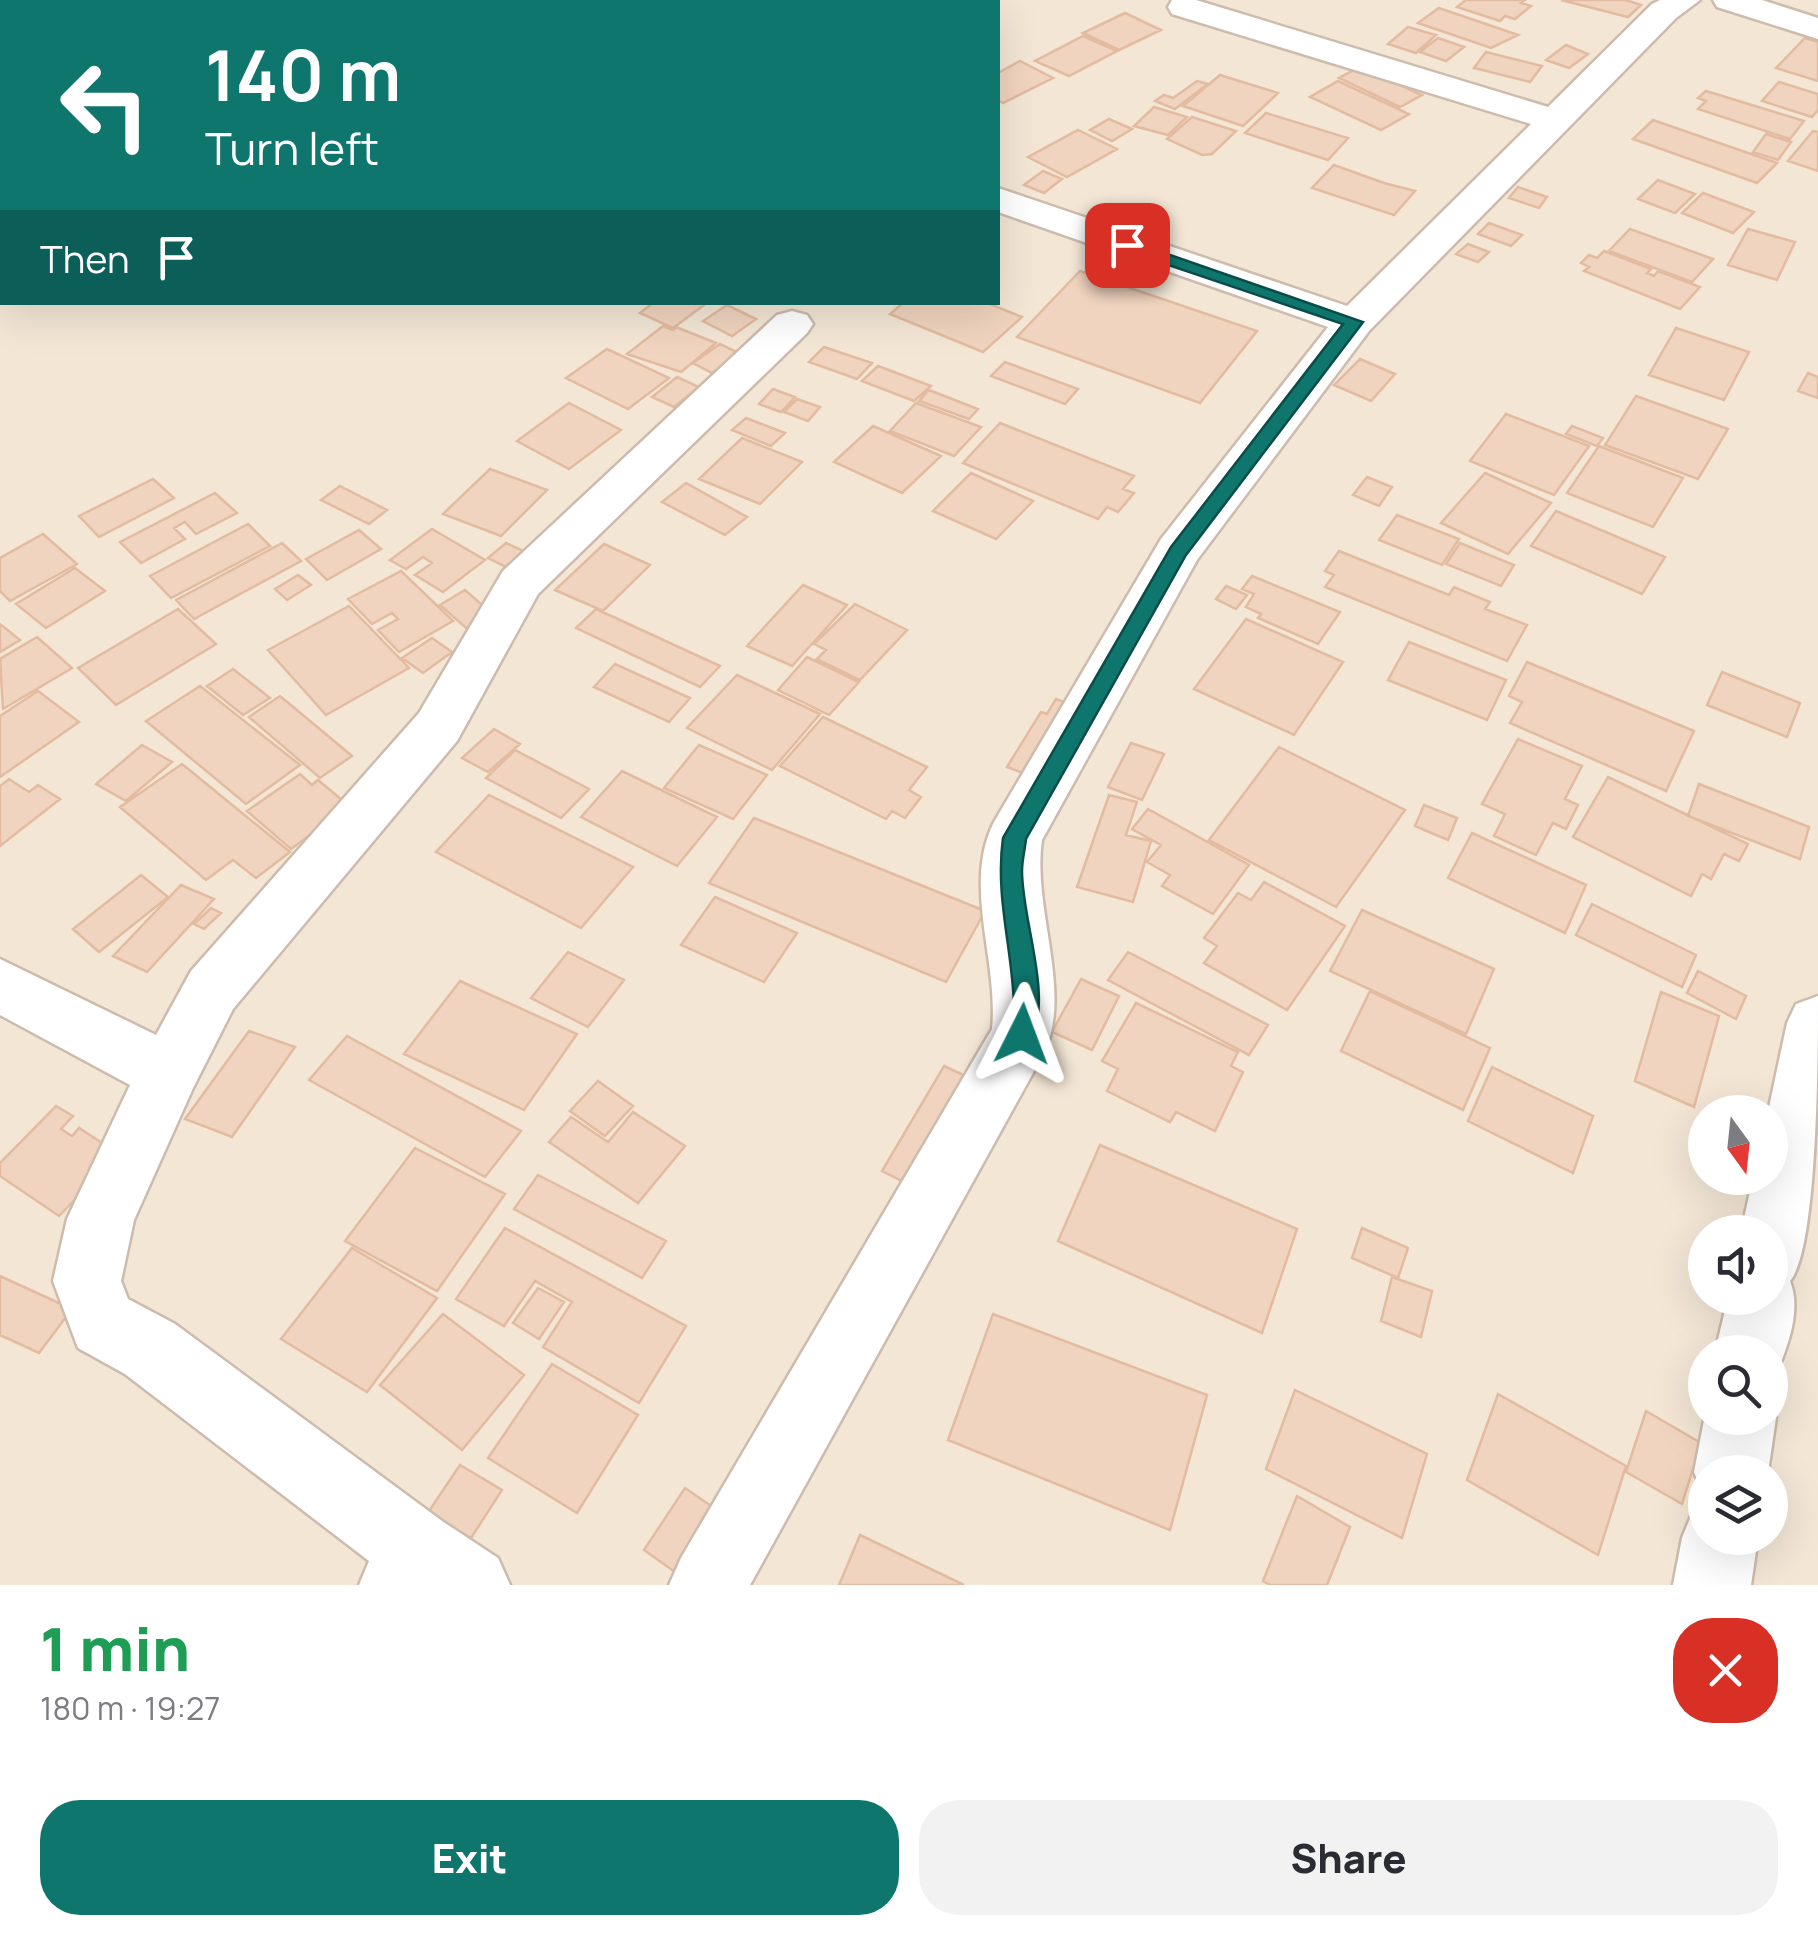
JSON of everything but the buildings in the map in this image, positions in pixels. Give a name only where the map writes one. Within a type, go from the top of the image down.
[{"type":"street","points":[[708,1585],[1022,1034],[1026,1007],[1010,871],[1014,838],[1178,552],[1354,322],[1664,11],[1684,0]]},
{"type":"street","points":[[1729,0],[1818,29]]},
{"type":"street","points":[[1184,7],[1554,120]]},
{"type":"street","points":[[1000,200],[1354,322]]},
{"type":"street","points":[[428,1573],[150,1349],[103,1323],[86,1281],[101,1219],[168,1073],[212,990],[438,727],[520,583],[792,324]]},
{"type":"street","points":[[0,985],[168,1073]]},
{"type":"street","points":[[1778,1215],[1818,1023]]},
{"type":"street","points":[[1712,1585],[1717,1555]]},
{"type":"shaded area","points":[[1000,0],[1818,0],[1818,1585],[0,1585],[0,305],[1000,305]]},
{"type":"route","points":[[1022,1034],[1026,1007],[1010,871],[1014,838],[1178,552],[1354,322],[1127,245]]}]
